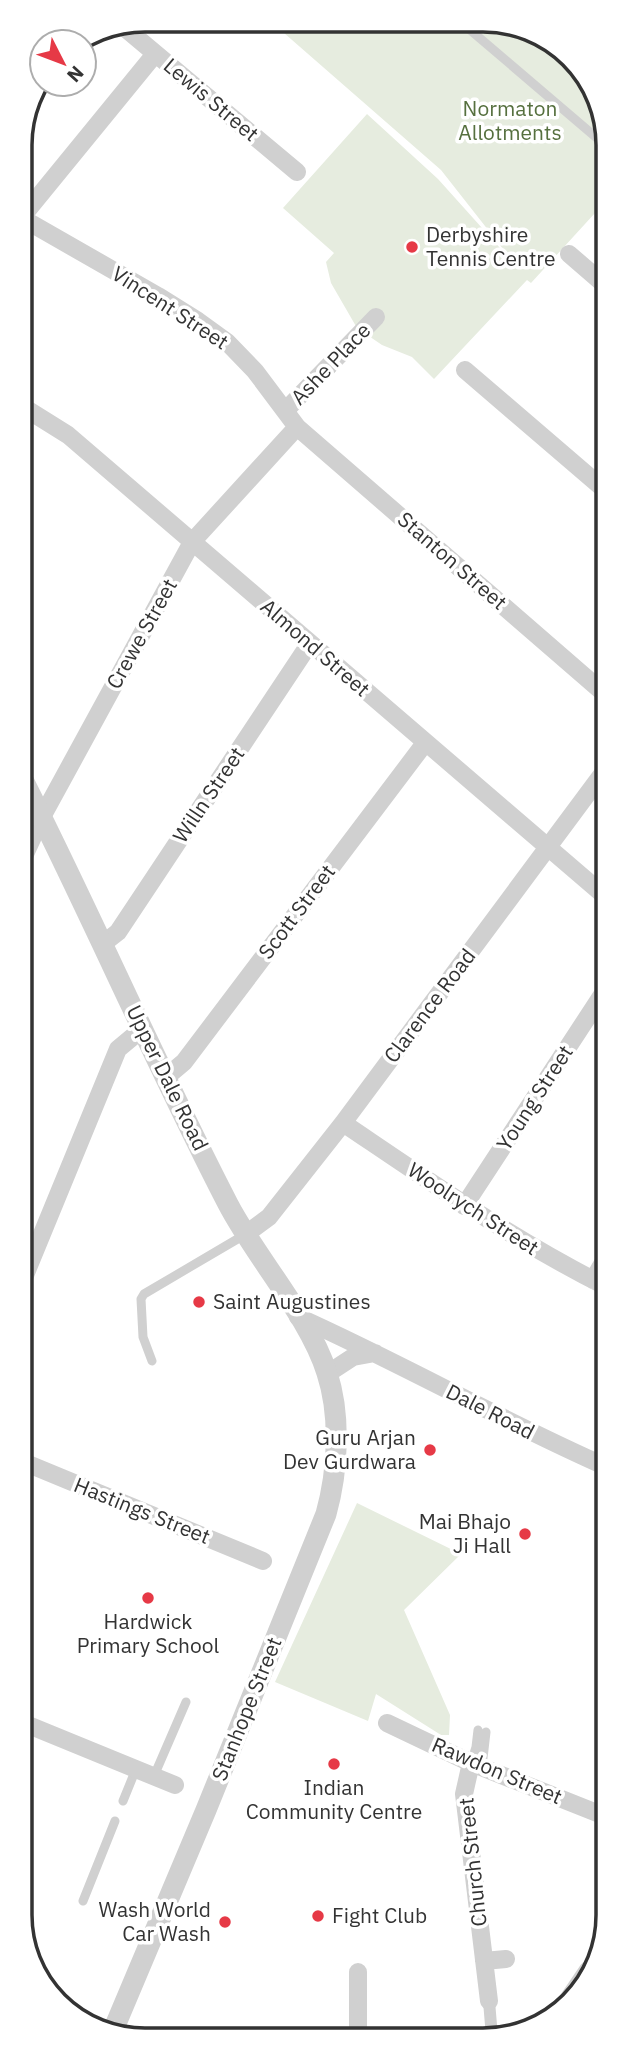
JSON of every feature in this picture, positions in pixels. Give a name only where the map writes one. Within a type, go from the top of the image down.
[{"type":"street","name":"Lewis Street","points":[[131,33],[296,173]]},
{"type":"street","points":[[32,203],[155,54]]},
{"type":"street","name":"Vincent Street","points":[[32,224],[158,296],[212,331],[248,363],[298,427]]},
{"type":"street","points":[[569,254],[596,277]]},
{"type":"street","name":"Ashe Place","points":[[285,411],[376,317]]},
{"type":"street","points":[[465,370],[596,482]]},
{"type":"street","name":"Almond Street","points":[[32,412],[68,435],[596,888]]},
{"type":"street","name":"Crewe Street","points":[[32,839],[192,542],[298,427]]},
{"type":"street","name":"Stanton Street","points":[[298,427],[596,686]]},
{"type":"street","name":"Willn Street","points":[[104,943],[118,932],[310,643]]},
{"type":"street","name":"Scott Street","points":[[165,1078],[184,1062],[425,743]]},
{"type":"street","name":"Clarence Road","points":[[246,1234],[269,1217],[343,1123],[596,783]]},
{"type":"street","name":"Upper Dale Road","points":[[32,798],[229,1207],[317,1349],[327,1374]]},
{"type":"street","name":"Young Street","points":[[464,1206],[596,1005]]},
{"type":"street","points":[[32,1258],[118,1049],[142,1029]]},
{"type":"street","name":"Woolrych Street","points":[[343,1123],[464,1206],[528,1246],[595,1282]]},
{"type":"street","name":"Dale Road","points":[[298,1317],[595,1463]]},
{"type":"street","points":[[327,1374],[353,1357],[363,1353],[375,1353]]},
{"type":"street","name":"Stanhope Street","points":[[116,2023],[326,1514],[336,1464],[335,1422],[327,1374]]},
{"type":"street","name":"Hastings Street","points":[[32,1466],[263,1561]]},
{"type":"street","name":"Rawdon Street","points":[[387,1723],[477,1765],[595,1812]]},
{"type":"street","points":[[32,1726],[174,1785]]},
{"type":"street","name":"Church Street","points":[[477,1765],[464,1794],[491,2027]]},
{"type":"street","points":[[484,1961],[506,1959]]},
{"type":"street","points":[[358,1972],[358,2028]]},
{"type":"lane","points":[[473,32],[595,136]]},
{"type":"lane","points":[[152,1361],[143,1337],[141,1299],[145,1294],[246,1234]]},
{"type":"lane","points":[[153,1776],[186,1702]]},
{"type":"lane","points":[[477,1765],[482,1731]]},
{"type":"lane","points":[[123,1801],[136,1769]]},
{"type":"lane","points":[[83,1901],[115,1821]]},
{"type":"green space","name":"Normaton Allotments","points":[[283,32],[505,34],[526,40],[551,55],[572,76],[590,108],[596,144],[596,212],[531,283],[527,280],[434,379],[412,357],[382,345],[357,328],[331,283],[326,262],[334,253],[283,208],[367,114],[438,179],[518,268],[441,170]]},
{"type":"green space","points":[[357,1503],[461,1554],[404,1610],[450,1715],[449,1735],[441,1735],[376,1694],[368,1721],[275,1682]]},
{"type":"place","name":"Derbyshire Tennis Centre","points":[[412,247]]},
{"type":"place","name":"Saint Augustines","points":[[199,1302]]},
{"type":"place","name":"Guru Arjan Dev Gurdwara","points":[[430,1450]]},
{"type":"place","name":"Mai Bhajo Ji Hall","points":[[525,1534]]},
{"type":"place","name":"Hardwick Primary School","points":[[148,1598]]},
{"type":"place","name":"Indian Community Centre","points":[[334,1764]]},
{"type":"place","name":"Fight Club","points":[[318,1916]]},
{"type":"place","name":"Wash World Car Wash","points":[[225,1922]]}]
